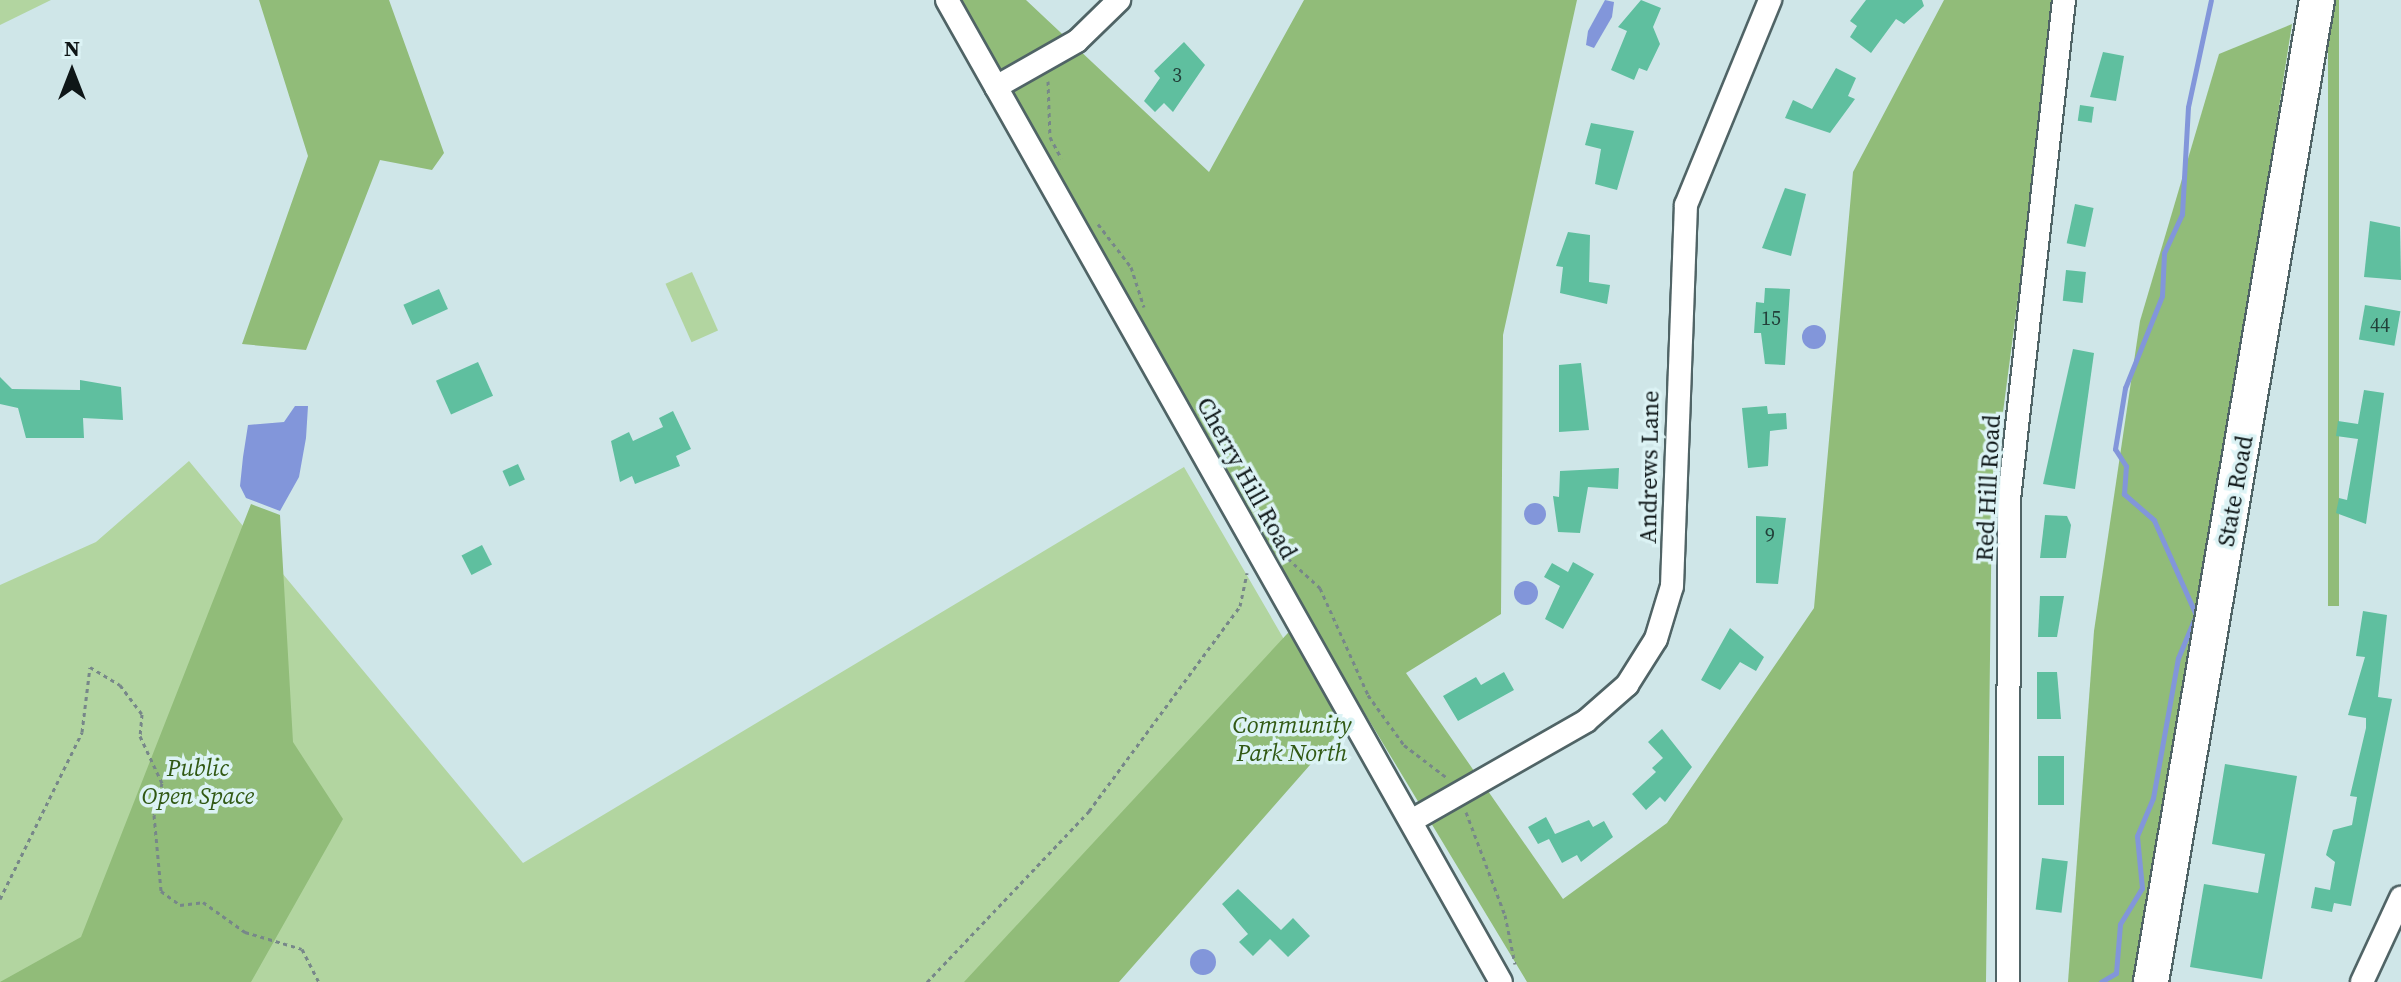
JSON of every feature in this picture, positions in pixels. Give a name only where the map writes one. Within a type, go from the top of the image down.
[{"type":"highway","name":"State Road","points":[[2151,982],[2317,0]]},
{"type":"street","name":"Cherry Hill Road","points":[[947,0],[1411,821],[1510,978]]},
{"type":"street","points":[[996,87],[1091,30],[1119,0]]},
{"type":"street","name":"Andrews Lane","points":[[1411,821],[1586,721],[1627,685],[1656,639],[1672,586],[1686,205],[1770,0]]},
{"type":"street","name":"Red Hill Road","points":[[2008,982],[2009,499],[2064,0]]},
{"type":"street","points":[[2362,982],[2401,898]]},
{"type":"path","points":[[1044,60],[1050,137],[1063,163]]},
{"type":"path","points":[[1092,217],[1131,267],[1145,315]]},
{"type":"path","points":[[1272,541],[1315,581],[1353,672],[1404,745],[1453,786]]},
{"type":"path","points":[[927,982],[1089,811],[1240,606],[1251,559]]},
{"type":"path","points":[[0,899],[82,732],[90,667],[120,685],[142,714],[140,736],[162,783],[154,815],[161,891],[180,905],[203,902],[245,932],[302,949],[319,982]]},
{"type":"path","points":[[1462,804],[1482,846],[1510,978]]},
{"type":"green space","points":[[0,0],[51,0],[0,25]]},
{"type":"green space","points":[[259,0],[389,0],[444,153],[432,170],[380,160],[306,350],[242,344],[308,156]]},
{"type":"green space","name":"Community Park North","points":[[950,0],[1026,0],[1209,172],[1304,0],[1577,0],[1503,335],[1501,614],[1406,673],[1563,899],[1667,823],[1814,608],[1853,172],[1944,0],[2057,0],[1992,496],[1986,982],[1527,982],[1361,707],[1119,982],[964,982],[1300,620]]},
{"type":"green space","points":[[2328,0],[2339,0],[2339,606],[2328,606]]},
{"type":"green space","points":[[2292,24],[2201,611],[2133,982],[2068,982],[2094,631],[2140,321],[2219,54]]},
{"type":"green space","points":[[692,272],[718,330],[692,342],[666,284]]},
{"type":"green space","name":"Public Open Space","points":[[189,461],[523,863],[1184,467],[1339,734],[1098,982],[0,982],[0,585],[96,542]]},
{"type":"green space","points":[[251,504],[280,515],[293,742],[343,819],[251,982],[0,982],[81,937]]},
{"type":"water","points":[[1605,0],[1614,2],[1612,17],[1594,48],[1586,45],[1588,31]]},
{"type":"water","points":[[1814,325],[1822,329],[1826,337],[1822,345],[1814,349],[1806,345],[1802,337],[1806,329]]},
{"type":"water","points":[[295,406],[308,406],[306,438],[299,477],[280,511],[246,498],[240,486],[243,457],[248,425],[284,422]]},
{"type":"water","points":[[1535,503],[1543,506],[1546,514],[1543,522],[1535,525],[1527,522],[1524,514],[1527,506]]},
{"type":"water","points":[[1526,581],[1535,584],[1538,593],[1535,602],[1526,605],[1517,602],[1514,593],[1517,584]]},
{"type":"water","points":[[1203,949],[1212,953],[1216,962],[1212,971],[1203,975],[1194,971],[1190,962],[1194,953]]},
{"type":"building","points":[[1641,0],[1661,8],[1653,27],[1660,44],[1647,71],[1639,68],[1634,80],[1611,70],[1627,31],[1618,27]]},
{"type":"building","points":[[1866,0],[1922,0],[1924,6],[1904,24],[1896,19],[1871,53],[1850,37],[1857,26],[1850,21]]},
{"type":"building","points":[[1184,42],[1205,65],[1173,112],[1164,103],[1155,112],[1144,101],[1160,78],[1154,71]]},
{"type":"building","points":[[2103,52],[2124,56],[2116,101],[2090,97]]},
{"type":"building","points":[[1836,68],[1856,78],[1848,96],[1855,99],[1830,133],[1785,118],[1793,100],[1812,109]]},
{"type":"building","points":[[2080,105],[2094,107],[2092,123],[2078,121]]},
{"type":"building","points":[[1591,123],[1634,131],[1617,190],[1595,184],[1601,149],[1585,145]]},
{"type":"building","points":[[1785,188],[1806,194],[1791,256],[1762,248]]},
{"type":"building","points":[[2075,204],[2094,208],[2085,247],[2067,243]]},
{"type":"building","points":[[2370,221],[2400,227],[2401,280],[2364,277]]},
{"type":"building","points":[[1568,232],[1590,235],[1589,282],[1610,285],[1607,304],[1560,293],[1563,267],[1556,266]]},
{"type":"building","points":[[2066,270],[2086,272],[2083,303],[2063,301]]},
{"type":"building","points":[[1765,288],[1790,289],[1785,365],[1765,364],[1761,333],[1754,333],[1756,302],[1764,303]]},
{"type":"building","points":[[439,289],[448,309],[412,325],[403,305]]},
{"type":"building","points":[[2365,305],[2400,311],[2394,346],[2359,339]]},
{"type":"building","points":[[2073,349],[2094,353],[2075,489],[2043,484]]},
{"type":"building","points":[[478,362],[493,396],[451,415],[436,381]]},
{"type":"building","points":[[1581,363],[1589,430],[1559,432],[1559,365]]},
{"type":"building","points":[[0,377],[12,389],[80,390],[80,380],[121,387],[123,420],[83,418],[84,438],[26,438],[18,408],[0,404]]},
{"type":"building","points":[[2364,390],[2384,393],[2366,524],[2336,513],[2339,498],[2347,500],[2358,439],[2336,436],[2338,421],[2358,424]]},
{"type":"building","points":[[1767,406],[1768,414],[1786,413],[1787,429],[1770,431],[1768,466],[1748,468],[1742,408]]},
{"type":"building","points":[[673,411],[691,449],[676,456],[680,466],[635,484],[632,476],[620,482],[611,441],[629,432],[633,441],[663,427],[659,418]]},
{"type":"building","points":[[518,464],[525,480],[509,486],[502,471]]},
{"type":"building","points":[[1619,468],[1618,489],[1588,487],[1580,533],[1558,532],[1553,496],[1559,497],[1560,471]]},
{"type":"building","points":[[2045,515],[2067,516],[2071,525],[2066,558],[2040,558]]},
{"type":"building","points":[[1756,516],[1786,518],[1778,584],[1756,583]]},
{"type":"building","points":[[482,545],[492,565],[471,575],[462,555]]},
{"type":"building","points":[[1573,562],[1594,574],[1563,629],[1545,619],[1560,586],[1544,577],[1552,563],[1568,572]]},
{"type":"building","points":[[2040,596],[2064,596],[2057,637],[2038,637]]},
{"type":"building","points":[[2363,611],[2387,615],[2378,697],[2392,699],[2351,906],[2334,903],[2332,912],[2311,908],[2315,887],[2330,890],[2335,862],[2326,855],[2333,830],[2352,825],[2357,797],[2350,796],[2366,718],[2348,715],[2365,657],[2356,656]]},
{"type":"building","points":[[1730,628],[1764,657],[1756,671],[1740,662],[1720,690],[1701,680]]},
{"type":"building","points":[[1504,672],[1514,690],[1458,721],[1443,696],[1476,677],[1481,685]]},
{"type":"building","points":[[2037,672],[2057,672],[2061,719],[2037,719]]},
{"type":"building","points":[[1662,729],[1692,767],[1665,802],[1660,797],[1646,810],[1632,794],[1656,772],[1652,768],[1663,758],[1648,742]]},
{"type":"building","points":[[2038,756],[2064,756],[2064,805],[2038,805]]},
{"type":"building","points":[[2225,764],[2297,776],[2262,979],[2190,967],[2204,884],[2258,893],[2265,854],[2212,844]]},
{"type":"building","points":[[1546,817],[1555,834],[1589,820],[1593,827],[1604,821],[1613,837],[1581,862],[1577,855],[1562,863],[1549,839],[1538,844],[1528,827]]},
{"type":"building","points":[[2042,858],[2068,861],[2061,913],[2036,910]]},
{"type":"building","points":[[1238,889],[1281,930],[1293,918],[1310,936],[1288,957],[1270,939],[1253,956],[1239,942],[1248,934],[1222,904]]},
{"type":"waterway","points":[[2101,982],[2116,973],[2120,924],[2142,888],[2137,836],[2153,798],[2178,658],[2196,615],[2154,520],[2124,494],[2126,466],[2115,449],[2125,388],[2162,296],[2164,253],[2182,214],[2188,107],[2211,0]]}]
